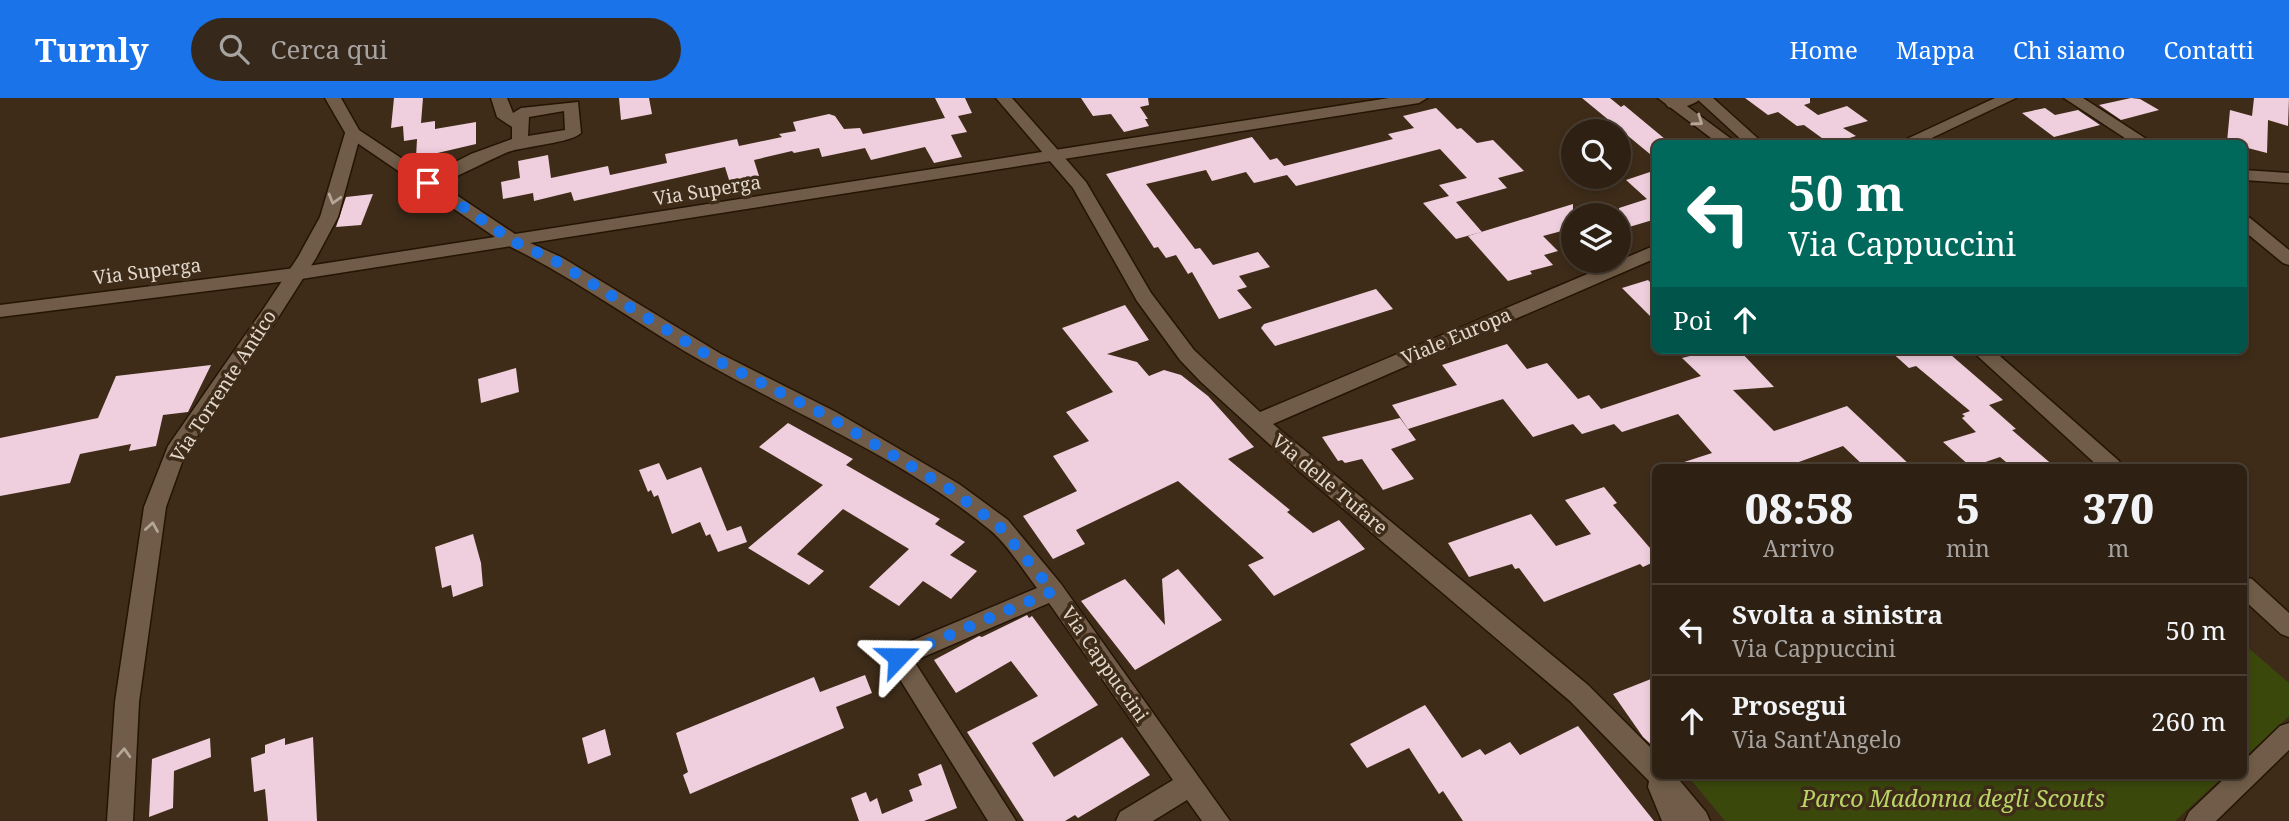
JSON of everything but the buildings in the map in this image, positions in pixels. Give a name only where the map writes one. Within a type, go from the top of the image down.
[{"type":"street","points":[[333,98],[353,133]]},
{"type":"street","points":[[428,183],[520,134],[503,114],[499,98]]},
{"type":"street","name":"Via delle Tufare","points":[[1004,98],[1080,186],[1144,297],[1187,355],[1257,422],[1578,693],[1614,726],[1652,769]]},
{"type":"street","name":"Via Superga","points":[[0,311],[295,274],[1419,98]]},
{"type":"street","points":[[1670,101],[1693,98]]},
{"type":"street","points":[[1704,98],[1751,140]]},
{"type":"street","points":[[1913,140],[2008,98]]},
{"type":"street","points":[[2072,98],[2140,140]]},
{"type":"street","points":[[1670,101],[1724,140]]},
{"type":"street","name":"Via Cappuccini","points":[[353,133],[513,241],[557,262],[714,359],[829,417],[951,490],[999,526],[1053,591],[1217,821]]},
{"type":"street","name":"Via Torrente Antico","points":[[120,821],[127,702],[155,507],[176,452],[307,258],[328,217],[353,133]]},
{"type":"street","points":[[2247,175],[2289,178]]},
{"type":"street","points":[[2247,224],[2289,258]]},
{"type":"street","name":"Viale Europa","points":[[1257,422],[1652,253]]},
{"type":"street","points":[[1985,354],[2109,464]]},
{"type":"street","points":[[2247,589],[2289,627]]},
{"type":"street","points":[[1003,821],[898,657],[1053,591]]},
{"type":"street","points":[[2247,774],[2289,734]]},
{"type":"street","name":"Via delle Tufare","points":[[1658,779],[1675,821]]},
{"type":"street","name":"Via delle Tufare","points":[[1661,779],[1697,821]]},
{"type":"street","points":[[2198,821],[2242,779]]},
{"type":"street","points":[[1129,821],[1190,784]]},
{"type":"green space","points":[[2247,647],[2289,683],[2289,716],[2247,755]]},
{"type":"green space","name":"Parco Madonna degli Scouts","points":[[1690,779],[2221,779],[2175,821],[1725,821]]},
{"type":"route","points":[[428,183],[513,241],[557,262],[714,359],[829,417],[951,490],[999,526],[1053,591],[898,657]]}]
